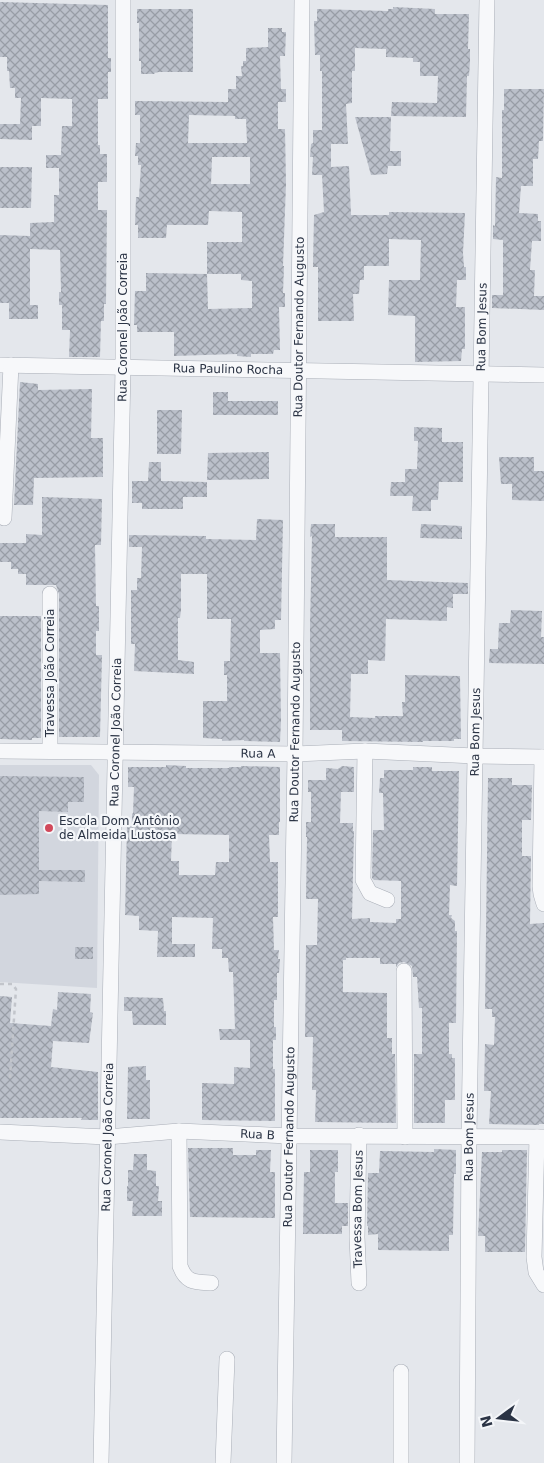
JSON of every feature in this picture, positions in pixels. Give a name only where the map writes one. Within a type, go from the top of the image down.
[{"type":"street","name":"Rua Coronel João Correia","points":[[101,1463],[123,368],[123,0]]},
{"type":"street","name":"Rua Doutor Fernando Augusto","points":[[284,1463],[295,754],[297,371],[302,0]]},
{"type":"street","name":"Rua Bom Jesus","points":[[467,1463],[469,1136],[487,0]]},
{"type":"street","name":"Rua Paulino Rocha","points":[[6,365],[544,375]]},
{"type":"street","points":[[4,518],[6,365]]},
{"type":"street","name":"Travessa João Correia","points":[[50,594],[50,751]]},
{"type":"street","points":[[365,750],[364,880],[370,892],[387,900]]},
{"type":"street","name":"Rua A","points":[[0,751],[295,754],[365,750],[475,756],[543,757]]},
{"type":"street","points":[[543,757],[540,886],[544,904]]},
{"type":"street","points":[[404,970],[405,1137]]},
{"type":"street","points":[[179,1131],[180,1266],[183,1275],[188,1280],[211,1283]]},
{"type":"street","name":"Rua B","points":[[0,1132],[107,1137],[179,1131],[290,1136],[540,1137]]},
{"type":"street","name":"Travessa Bom Jesus","points":[[359,1135],[357,1237],[359,1283]]},
{"type":"street","points":[[540,1137],[534,1257],[536,1272],[544,1284]]},
{"type":"street","points":[[223,1463],[227,1359]]},
{"type":"street","points":[[401,1372],[401,1463]]},
{"type":"path","points":[[0,984],[12,984],[16,989],[10,1078]]},
{"type":"shaded area","name":"Escola Dom Antônio de Almeida Lustosa","points":[[0,765],[91,765],[99,775],[97,988],[0,982]]},
{"type":"building","points":[[0,2],[108,5],[108,58],[111,58],[111,72],[108,72],[108,99],[98,99],[98,145],[100,145],[100,154],[107,154],[107,182],[98,182],[98,210],[107,210],[106,304],[104,304],[104,321],[101,321],[100,357],[69,357],[70,330],[62,330],[62,305],[59,305],[59,292],[61,292],[60,250],[30,249],[30,305],[38,305],[38,319],[9,319],[9,303],[0,303],[0,235],[30,236],[30,223],[54,222],[54,195],[59,195],[59,168],[46,168],[46,155],[61,155],[62,126],[72,126],[72,99],[41,98],[41,126],[32,126],[32,140],[0,139],[0,124],[20,124],[21,98],[15,98],[15,88],[10,88],[7,57],[0,57]]},
{"type":"building","points":[[393,7],[435,9],[435,14],[469,14],[468,49],[470,49],[470,62],[469,76],[467,76],[466,117],[391,116],[392,102],[437,103],[438,76],[420,76],[420,62],[413,62],[413,58],[386,57],[386,49],[355,48],[355,71],[352,71],[352,103],[346,104],[348,144],[331,144],[331,167],[349,166],[351,215],[389,215],[389,212],[465,213],[463,253],[466,280],[457,280],[456,307],[465,307],[465,349],[462,349],[461,361],[415,362],[415,316],[388,315],[389,280],[420,280],[421,240],[389,239],[389,266],[364,266],[364,280],[360,280],[359,294],[353,294],[354,321],[318,321],[318,267],[313,267],[314,215],[324,212],[322,175],[312,175],[313,157],[310,157],[313,130],[322,130],[322,71],[320,71],[320,55],[315,55],[314,21],[317,21],[317,9],[388,11],[388,9],[393,9]]},
{"type":"building","points":[[137,9],[193,9],[193,72],[141,74]]},
{"type":"building","points":[[268,28],[282,28],[282,32],[286,32],[285,56],[280,56],[281,89],[286,89],[286,102],[278,102],[278,129],[285,129],[286,184],[283,266],[285,307],[279,307],[280,350],[274,350],[273,354],[251,354],[251,357],[237,356],[237,354],[174,356],[174,332],[137,332],[137,325],[134,325],[135,291],[146,291],[146,273],[207,274],[207,242],[242,242],[242,212],[209,211],[208,225],[167,225],[166,238],[138,238],[138,225],[135,225],[136,197],[139,197],[141,165],[138,165],[138,156],[135,156],[136,143],[140,143],[140,115],[135,115],[135,101],[228,102],[228,89],[236,89],[236,76],[242,76],[241,66],[243,66],[243,61],[246,61],[246,48],[268,47]],"holes":[[[189,115],[235,116],[235,119],[246,119],[247,143],[188,143]],[[212,157],[250,157],[250,184],[211,184]],[[207,274],[241,274],[241,280],[252,281],[252,308],[208,309]]]},
{"type":"building","points":[[504,89],[544,89],[543,141],[539,141],[538,159],[533,159],[533,186],[521,186],[519,213],[538,214],[538,221],[541,221],[541,241],[532,241],[530,270],[535,270],[534,296],[544,296],[544,310],[492,308],[492,295],[503,295],[503,240],[493,239],[493,225],[495,226],[496,177],[502,178],[502,110],[504,110]]},
{"type":"building","points":[[355,117],[391,117],[390,151],[401,151],[401,166],[388,166],[387,174],[371,175]]},
{"type":"building","points":[[0,167],[32,167],[31,208],[0,208]]},
{"type":"building","points":[[20,382],[38,384],[38,390],[92,389],[91,438],[103,438],[103,477],[34,478],[33,505],[14,505]]},
{"type":"building","points":[[213,392],[228,392],[228,401],[278,401],[278,415],[213,415]]},
{"type":"building","points":[[157,410],[182,410],[181,454],[157,454]]},
{"type":"building","points":[[414,427],[442,428],[442,442],[463,442],[463,482],[439,482],[438,500],[431,500],[431,511],[412,511],[413,496],[390,496],[391,482],[405,482],[405,469],[417,469],[418,441],[414,441]]},
{"type":"building","points":[[269,452],[269,479],[207,480],[208,453]]},
{"type":"building","points":[[499,457],[534,457],[534,471],[544,471],[544,501],[512,500],[512,484],[501,484]]},
{"type":"building","points":[[149,462],[161,462],[161,481],[207,482],[207,497],[183,497],[183,509],[142,509],[142,503],[132,503],[132,481],[148,481]]},
{"type":"building","points":[[42,497],[102,499],[101,545],[95,545],[96,606],[99,606],[99,631],[96,631],[96,655],[102,655],[100,737],[59,737],[59,594],[56,585],[26,585],[26,574],[18,574],[18,569],[11,569],[11,562],[0,562],[0,543],[26,543],[26,534],[42,535]]},
{"type":"building","points":[[257,519],[283,520],[281,620],[275,620],[275,629],[260,630],[260,653],[280,653],[280,742],[222,741],[222,739],[203,738],[203,701],[227,701],[227,675],[224,675],[224,661],[230,661],[231,619],[207,619],[207,574],[181,574],[178,660],[194,662],[194,674],[134,671],[135,644],[131,644],[131,590],[137,590],[137,578],[141,578],[142,547],[129,547],[129,535],[206,536],[206,539],[256,540]]},
{"type":"building","points":[[311,524],[335,524],[335,537],[387,537],[387,580],[468,583],[468,594],[453,594],[453,608],[447,607],[447,621],[386,619],[385,661],[368,660],[368,674],[351,674],[350,717],[375,718],[375,716],[403,716],[402,702],[405,702],[405,675],[460,676],[461,739],[423,742],[342,741],[342,730],[310,730]]},
{"type":"building","points":[[421,524],[462,526],[462,539],[420,538]]},
{"type":"building","points":[[511,610],[542,611],[541,637],[544,637],[544,664],[489,663],[490,649],[498,649],[499,623],[510,623]]},
{"type":"building","points":[[0,616],[41,616],[41,738],[32,738],[32,740],[0,739]]},
{"type":"building","points":[[166,765],[186,766],[186,768],[280,767],[279,835],[269,835],[270,862],[278,862],[278,917],[273,917],[274,950],[279,950],[278,959],[280,959],[279,973],[277,973],[277,1000],[274,1000],[274,1027],[276,1027],[276,1040],[273,1040],[275,1121],[202,1120],[202,1083],[234,1084],[234,1067],[250,1068],[250,1040],[220,1040],[219,1029],[235,1029],[233,972],[229,972],[228,958],[222,958],[222,949],[212,949],[213,918],[172,917],[172,944],[195,944],[195,957],[157,957],[158,931],[139,930],[139,916],[125,915],[127,826],[132,826],[134,787],[128,787],[128,767],[166,767]],"holes":[[[172,834],[229,835],[229,862],[216,862],[215,875],[179,875],[179,861],[171,861]]]},
{"type":"building","points":[[342,766],[354,767],[354,792],[341,792],[340,823],[353,823],[354,831],[352,919],[370,918],[370,922],[396,923],[396,919],[401,919],[401,881],[374,880],[372,878],[373,830],[384,830],[383,793],[379,793],[380,778],[384,778],[384,770],[413,770],[413,767],[432,767],[432,771],[459,771],[457,886],[450,885],[449,915],[452,915],[451,918],[455,921],[455,931],[457,931],[456,1023],[449,1023],[449,1054],[452,1054],[452,1058],[455,1058],[455,1100],[445,1100],[445,1123],[414,1123],[414,1054],[422,1054],[422,1008],[419,1008],[417,977],[413,977],[412,966],[404,962],[399,963],[396,967],[396,964],[380,964],[380,958],[346,958],[346,960],[343,960],[343,992],[387,993],[387,1038],[392,1038],[392,1054],[395,1054],[396,1123],[315,1122],[316,1090],[312,1090],[313,1037],[305,1037],[306,945],[317,945],[318,899],[306,899],[306,822],[311,822],[311,792],[308,792],[308,780],[326,780],[326,768],[338,769]]},
{"type":"building","points":[[0,776],[84,777],[84,802],[68,802],[68,812],[39,811],[39,870],[85,870],[85,882],[39,881],[39,894],[0,895]]},
{"type":"building","points":[[488,778],[512,778],[512,785],[532,785],[531,820],[522,820],[522,856],[531,856],[530,924],[544,923],[544,1124],[539,1125],[489,1124],[491,1091],[484,1091],[485,1044],[494,1045],[495,1017],[492,1017],[492,1009],[485,1009]]},
{"type":"building","points":[[75,947],[93,947],[93,959],[75,959]]},
{"type":"building","points":[[58,992],[91,994],[90,1012],[93,1013],[89,1043],[53,1041],[51,1067],[98,1072],[98,1120],[81,1120],[82,1118],[0,1118],[0,996],[12,997],[10,1023],[51,1026],[53,1009],[57,1010]]},
{"type":"building","points":[[124,997],[163,998],[164,1011],[166,1011],[166,1025],[133,1025],[132,1011],[124,1011]]},
{"type":"building","points":[[146,1066],[146,1080],[150,1080],[150,1119],[127,1119],[128,1067]]},
{"type":"building","points":[[188,1148],[233,1148],[233,1155],[256,1155],[256,1150],[271,1150],[270,1172],[275,1172],[275,1218],[190,1217]]},
{"type":"building","points":[[434,1149],[456,1150],[453,1235],[449,1235],[449,1251],[378,1250],[378,1234],[368,1235],[368,1173],[379,1173],[380,1151],[434,1152]]},
{"type":"building","points":[[310,1150],[338,1150],[338,1172],[335,1172],[335,1203],[348,1203],[348,1226],[342,1226],[342,1234],[303,1234],[304,1172],[310,1172]]},
{"type":"building","points":[[502,1150],[527,1150],[525,1252],[485,1252],[485,1236],[478,1236],[482,1152],[502,1152]]},
{"type":"building","points":[[134,1154],[147,1154],[147,1170],[156,1171],[156,1186],[159,1186],[158,1201],[162,1201],[162,1216],[132,1216],[133,1201],[127,1201],[127,1186],[128,1170],[133,1170]]},
{"type":"place","name":"Escola Dom Antônio de Almeida Lustosa","points":[[49,828]]}]
